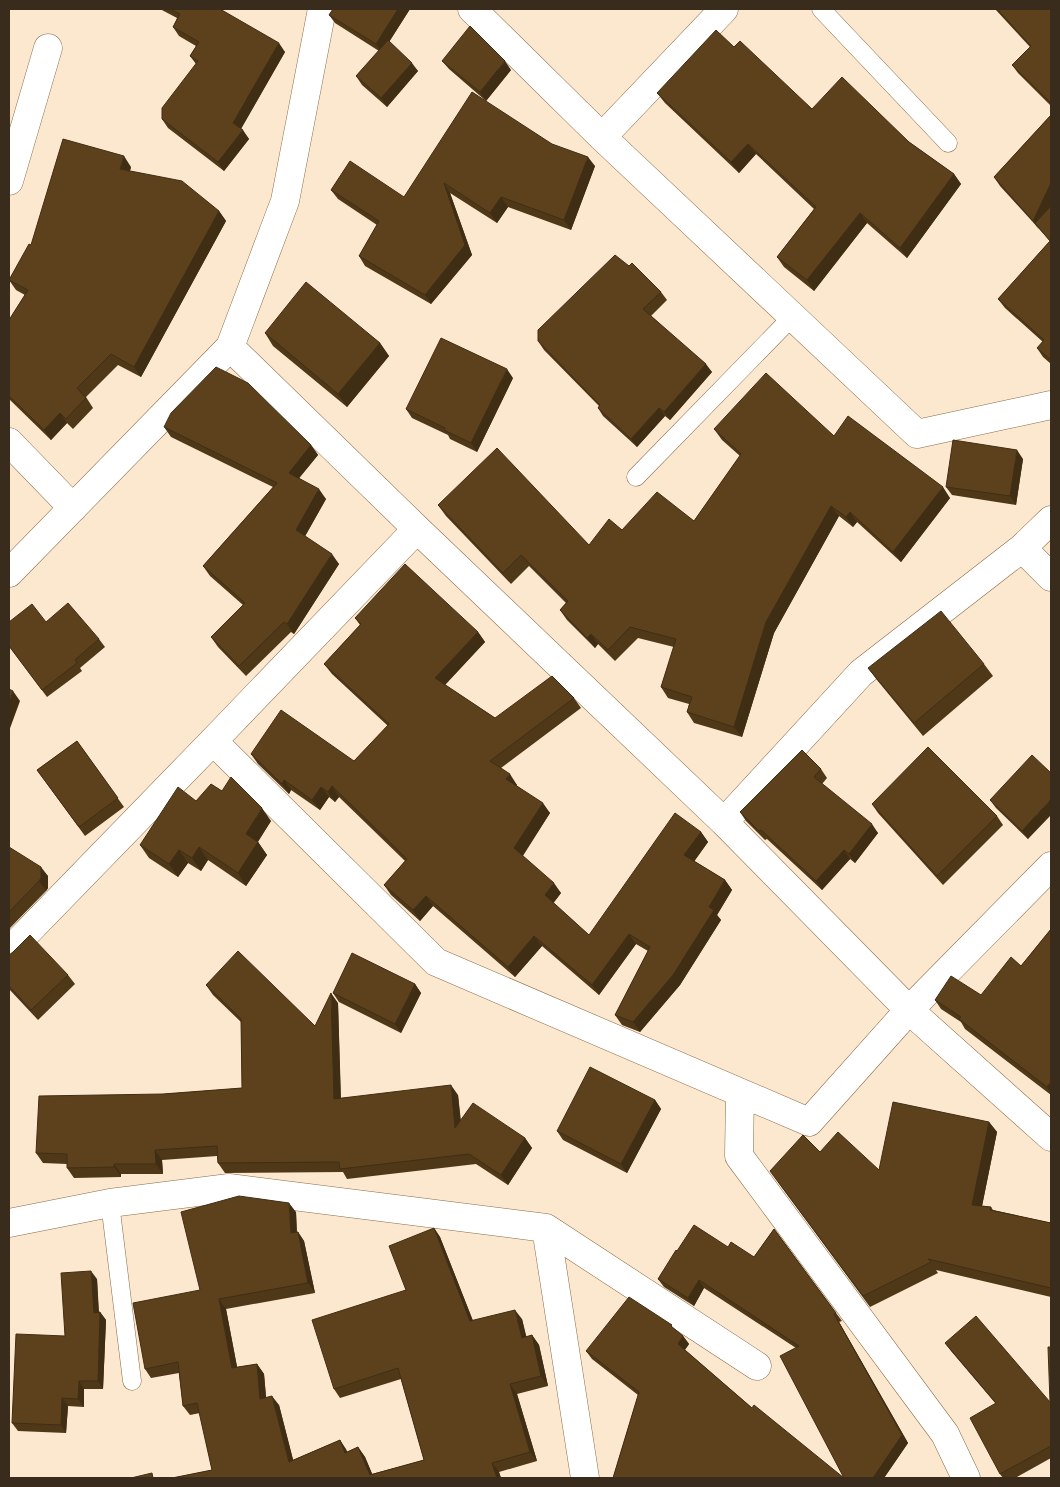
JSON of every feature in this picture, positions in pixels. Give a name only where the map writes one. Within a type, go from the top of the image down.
[{"type":"street","points":[[9,573],[230,347],[285,200],[322,9]]},
{"type":"street","points":[[472,9],[602,137],[917,434],[1051,406]]},
{"type":"street","points":[[602,137],[724,9]]},
{"type":"street","points":[[9,181],[48,48]]},
{"type":"street","points":[[230,347],[417,529],[724,822],[909,1010],[1051,1137]]},
{"type":"street","points":[[9,442],[73,508]]},
{"type":"street","points":[[724,822],[861,673],[1022,548],[1051,520]]},
{"type":"street","points":[[9,951],[417,529]]},
{"type":"street","points":[[1022,548],[1051,577]]},
{"type":"street","points":[[213,741],[436,962],[809,1122],[909,1010],[1051,866]]},
{"type":"street","points":[[740,1093],[739,1156],[945,1434],[966,1478]]},
{"type":"street","points":[[9,1223],[110,1203],[229,1188],[546,1228],[758,1366]]},
{"type":"street","points":[[546,1228],[585,1478]]},
{"type":"lane","points":[[820,9],[948,143]]},
{"type":"lane","points":[[636,477],[793,316]]},
{"type":"lane","points":[[110,1203],[132,1380]]},
{"type":"building","points":[[170,9],[220,9],[279,43],[233,123],[243,130],[218,162],[162,119],[162,108],[198,61],[190,56],[199,42],[173,27],[180,14]]},
{"type":"building","points":[[333,9],[398,9],[376,44],[329,15]]},
{"type":"building","points":[[997,9],[1051,9],[1051,103],[1012,65],[1031,46]]},
{"type":"building","points":[[470,26],[505,61],[480,92],[442,61]]},
{"type":"building","points":[[716,30],[734,47],[740,41],[812,109],[842,77],[909,142],[954,174],[900,248],[860,213],[807,280],[777,257],[816,207],[748,144],[731,162],[657,93]]},
{"type":"building","points":[[388,40],[412,63],[381,98],[356,76]]},
{"type":"building","points":[[472,92],[552,144],[588,157],[564,220],[501,197],[490,213],[444,183],[465,245],[425,295],[359,256],[379,221],[331,190],[350,161],[404,197]]},
{"type":"building","points":[[1051,115],[1051,183],[1033,221],[994,177]]},
{"type":"building","points":[[63,139],[124,156],[120,169],[182,181],[219,211],[134,367],[111,354],[77,388],[86,398],[66,419],[60,413],[44,430],[9,396],[9,320],[28,290],[9,280],[29,244],[31,245]]},
{"type":"building","points":[[1051,206],[1051,360],[1037,348],[1044,340],[998,299],[1050,241],[1035,223]]},
{"type":"building","points":[[615,255],[629,266],[632,263],[661,292],[643,309],[706,364],[664,412],[659,408],[631,439],[598,408],[600,405],[538,341],[538,330]]},
{"type":"building","points":[[306,282],[380,343],[338,394],[265,333]]},
{"type":"building","points":[[441,338],[507,369],[471,443],[406,409]]},
{"type":"building","points":[[216,367],[248,383],[311,445],[289,473],[319,489],[296,530],[332,554],[287,624],[284,622],[239,666],[211,637],[245,603],[203,566],[277,483],[164,427],[171,413]]},
{"type":"building","points":[[766,373],[834,436],[848,416],[943,487],[893,552],[850,512],[846,517],[831,506],[766,622],[734,727],[687,712],[692,697],[661,687],[676,639],[630,627],[608,650],[591,634],[587,638],[560,610],[568,601],[521,555],[503,573],[438,505],[497,448],[589,545],[609,519],[622,530],[657,492],[694,521],[741,454],[714,429]]},
{"type":"building","points":[[953,440],[1017,450],[1010,496],[946,487]]},
{"type":"building","points":[[405,564],[478,632],[435,678],[495,718],[552,676],[574,698],[490,761],[510,774],[506,779],[543,803],[514,848],[554,883],[545,895],[589,935],[675,813],[701,832],[684,855],[725,880],[709,907],[714,910],[673,975],[633,1022],[615,1015],[650,947],[629,934],[592,985],[534,936],[508,967],[426,896],[413,910],[384,885],[407,859],[332,786],[328,792],[321,787],[312,800],[284,780],[282,784],[251,754],[281,710],[354,761],[389,724],[324,664],[361,624],[355,618]]},
{"type":"building","points":[[68,603],[99,639],[75,660],[77,663],[42,690],[9,646],[9,622],[32,604],[46,622]]},
{"type":"building","points":[[941,611],[984,664],[914,723],[868,668]]},
{"type":"building","points":[[9,689],[13,691],[9,703]]},
{"type":"building","points":[[77,741],[118,798],[79,827],[37,770]]},
{"type":"building","points":[[928,747],[997,816],[937,876],[872,804]]},
{"type":"building","points":[[802,750],[821,769],[814,777],[872,824],[849,854],[844,850],[816,881],[740,812]]},
{"type":"building","points":[[1032,755],[1051,773],[1051,799],[1022,831],[990,800]]},
{"type":"building","points":[[231,777],[262,808],[246,834],[258,842],[238,873],[199,847],[192,858],[179,850],[169,864],[140,845],[178,787],[196,801],[211,784],[222,791]]},
{"type":"building","points":[[9,847],[41,867],[41,878],[9,912]]},
{"type":"building","points":[[1051,929],[1051,1082],[1047,1087],[959,1019],[961,1017],[935,1000],[951,976],[981,995],[1011,957],[1021,966]]},
{"type":"building","points":[[30,935],[68,975],[31,1010],[9,986],[9,955]]},
{"type":"building","points":[[238,951],[315,1026],[331,993],[334,1099],[451,1085],[455,1128],[473,1103],[525,1138],[501,1175],[469,1154],[340,1169],[339,1162],[218,1163],[217,1146],[155,1150],[156,1164],[114,1164],[114,1167],[67,1168],[67,1154],[36,1153],[39,1096],[163,1094],[242,1088],[241,1019],[206,985]]},
{"type":"building","points":[[352,953],[415,984],[395,1024],[333,993]]},
{"type":"building","points":[[590,1067],[655,1100],[621,1164],[557,1131]]},
{"type":"building","points":[[893,1102],[989,1122],[972,1205],[991,1207],[990,1210],[1051,1223],[1051,1288],[928,1259],[931,1262],[863,1296],[770,1171],[803,1135],[820,1152],[838,1132],[879,1170]]},
{"type":"building","points":[[239,1196],[289,1203],[291,1233],[298,1232],[308,1283],[219,1299],[232,1368],[257,1364],[260,1399],[272,1396],[289,1462],[340,1440],[345,1453],[358,1447],[370,1475],[424,1460],[398,1368],[334,1389],[312,1320],[406,1290],[389,1246],[434,1228],[470,1321],[515,1310],[522,1338],[532,1335],[541,1376],[510,1384],[530,1452],[492,1463],[497,1478],[172,1478],[212,1470],[197,1403],[183,1406],[178,1362],[145,1369],[133,1303],[200,1290],[181,1212]]},
{"type":"building","points":[[694,1225],[728,1247],[731,1242],[754,1257],[774,1229],[836,1313],[834,1314],[902,1435],[873,1478],[844,1478],[780,1356],[799,1346],[699,1280],[688,1298],[658,1279]]},
{"type":"building","points":[[91,1271],[94,1313],[100,1312],[98,1381],[79,1381],[78,1399],[62,1398],[61,1425],[12,1423],[16,1334],[65,1336],[61,1273]]},
{"type":"building","points":[[629,1297],[672,1325],[683,1336],[678,1344],[752,1408],[754,1405],[844,1478],[613,1478],[639,1392],[586,1351]]},
{"type":"building","points":[[976,1316],[1050,1402],[1048,1347],[1051,1347],[1051,1446],[1000,1474],[970,1418],[996,1403],[945,1343]]},
{"type":"building","points":[[152,1473],[153,1478],[131,1478]]}]
